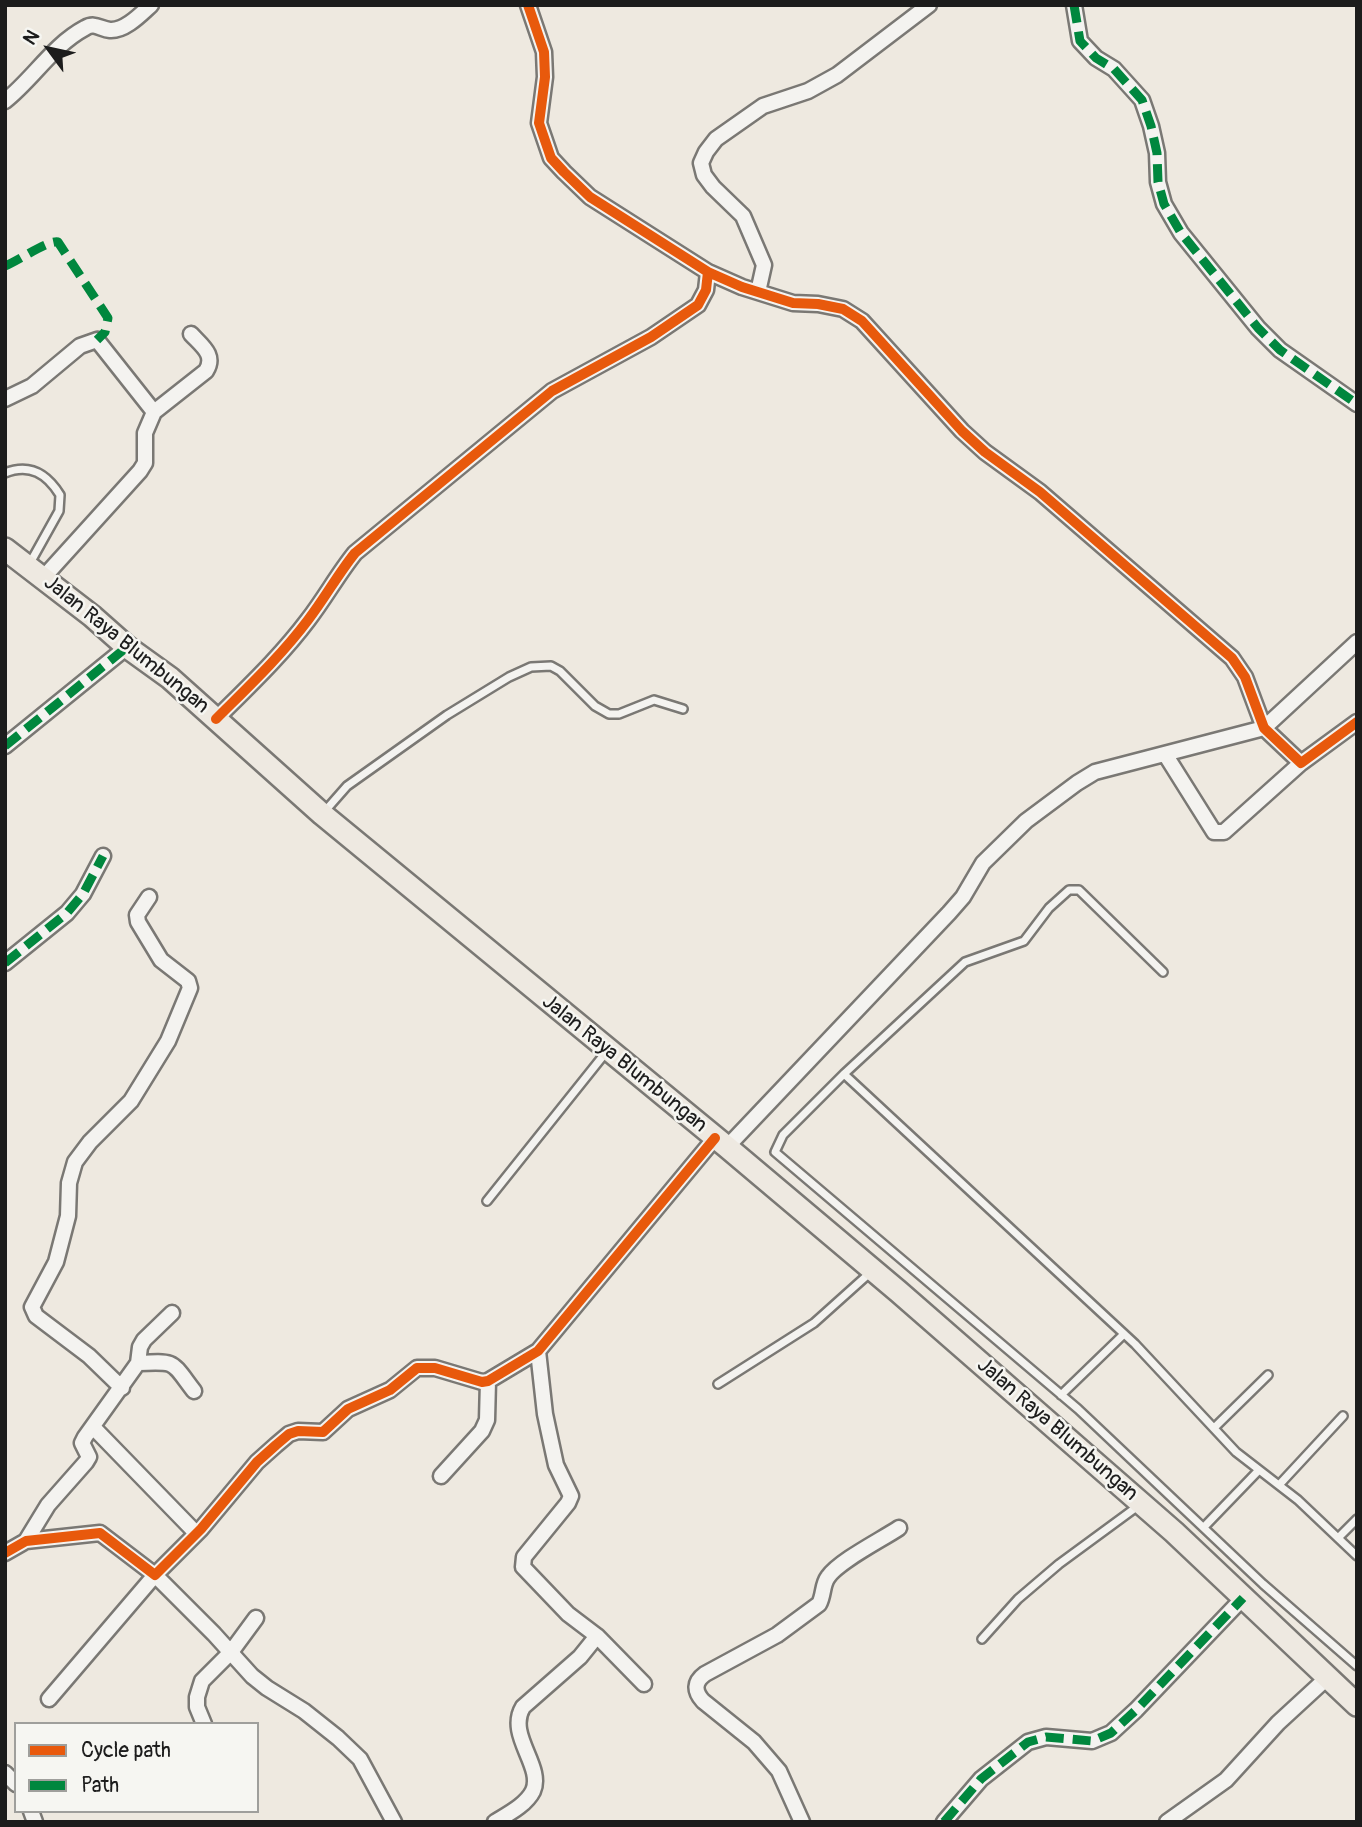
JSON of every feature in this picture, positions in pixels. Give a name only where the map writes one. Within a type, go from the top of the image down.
[{"type":"main road","name":"Jalan Raya Blumbungan","points":[[5,549],[170,678],[322,814],[872,1270],[1142,1504],[1357,1704]]},
{"type":"street","points":[[5,101],[50,55],[88,26],[118,30],[151,5]]},
{"type":"street","points":[[528,5],[544,52],[545,77],[539,123],[551,158],[590,197],[708,272],[793,303],[843,309],[862,321],[961,431],[1040,492],[1232,658],[1245,677],[1264,729],[1301,764]]},
{"type":"street","points":[[758,292],[764,265],[743,216],[704,175],[701,163],[706,152],[716,139],[762,106],[808,91],[837,75],[929,5]]},
{"type":"street","points":[[1074,5],[1080,41],[1096,58],[1114,69],[1142,100],[1157,153],[1158,182],[1164,204],[1181,233],[1258,328],[1280,350],[1357,404]]},
{"type":"street","points":[[216,719],[280,655],[310,618],[355,553],[552,391],[650,337],[698,305],[706,290],[708,272]]},
{"type":"street","points":[[36,571],[140,471],[145,463],[145,433],[154,412],[206,371],[211,364],[209,354],[191,334]]},
{"type":"street","points":[[5,399],[32,386],[80,346],[97,340],[154,412]]},
{"type":"street","points":[[49,1699],[155,1575],[196,1534],[257,1462],[289,1434],[323,1432],[348,1409],[390,1390],[417,1368],[435,1368],[477,1381],[488,1381],[538,1351],[721,1143],[949,913],[963,897],[983,863],[1026,821],[1095,772],[1264,729],[1357,642]]},
{"type":"street","points":[[5,746],[127,647]]},
{"type":"street","points":[[1165,754],[1214,832],[1224,832],[1301,764],[1357,722]]},
{"type":"street","points":[[5,963],[67,913],[82,894],[103,856]]},
{"type":"street","points":[[122,1388],[89,1356],[36,1316],[32,1307],[56,1262],[68,1216],[69,1183],[75,1161],[131,1101],[168,1041],[191,988],[188,982],[161,960],[138,922],[137,915],[149,898]]},
{"type":"street","points":[[26,1541],[48,1505],[86,1462],[88,1451],[82,1443],[138,1363],[140,1347],[144,1340],[172,1313]]},
{"type":"street","points":[[538,1351],[545,1414],[556,1465],[570,1496],[568,1503],[524,1557],[523,1567],[568,1614],[597,1636],[644,1684]]},
{"type":"street","points":[[138,1363],[173,1364],[194,1391]]},
{"type":"street","points":[[441,1476],[482,1431],[488,1420],[488,1381]]},
{"type":"street","points":[[93,1427],[196,1534]]},
{"type":"street","points":[[802,1822],[779,1771],[754,1742],[703,1701],[697,1694],[696,1685],[705,1674],[777,1635],[819,1604],[824,1584],[835,1570],[899,1528]]},
{"type":"street","points":[[5,1553],[26,1541],[100,1533],[155,1575],[267,1688],[303,1711],[360,1759],[394,1822]]},
{"type":"street","points":[[944,1822],[981,1779],[1028,1742],[1046,1737],[1092,1741],[1111,1733],[1243,1598]]},
{"type":"street","points":[[203,1722],[197,1707],[202,1681],[231,1653],[256,1618]]},
{"type":"street","points":[[495,1822],[526,1801],[533,1790],[532,1771],[520,1734],[518,1715],[523,1707],[580,1657],[597,1636]]},
{"type":"street","points":[[1170,1821],[1226,1780],[1278,1723],[1328,1677]]},
{"type":"lane","points":[[5,473],[24,468],[36,471],[45,475],[60,495],[59,511],[36,571]]},
{"type":"lane","points":[[322,814],[347,786],[447,715],[509,677],[531,667],[551,666],[560,671],[595,706],[609,714],[619,715],[654,700],[683,709]]},
{"type":"lane","points":[[1163,972],[1079,890],[1069,890],[1049,908],[1024,941],[965,962],[844,1074],[783,1135],[775,1152],[1061,1395],[1263,1584],[1357,1666]]},
{"type":"lane","points":[[487,1201],[608,1051]]},
{"type":"lane","points":[[844,1074],[1124,1334],[1236,1452],[1279,1485],[1357,1556]]},
{"type":"lane","points":[[718,1384],[814,1323],[872,1270]]},
{"type":"lane","points":[[1061,1395],[1124,1334]]},
{"type":"lane","points":[[1214,1427],[1268,1375]]},
{"type":"lane","points":[[1279,1485],[1343,1416]]},
{"type":"lane","points":[[1204,1527],[1259,1470]]},
{"type":"lane","points":[[982,1639],[1018,1599],[1059,1564],[1142,1504]]},
{"type":"lane","points":[[1338,1538],[1357,1519]]},
{"type":"marked path","points":[[1074,5],[1080,41],[1096,58],[1114,69],[1142,100],[1157,153],[1158,182],[1164,204],[1181,233],[1258,328],[1280,350],[1357,404]]},
{"type":"marked path","points":[[5,266],[40,247],[58,242],[108,318],[105,332],[97,340]]},
{"type":"marked path","points":[[5,746],[127,647]]},
{"type":"marked path","points":[[5,963],[67,913],[83,894],[103,856]]},
{"type":"marked path","points":[[944,1822],[981,1779],[1028,1742],[1046,1737],[1092,1741],[1111,1733],[1243,1598]]},
{"type":"cycle path","points":[[528,5],[544,52],[545,77],[539,123],[551,158],[590,197],[708,272],[742,287],[793,303],[843,309],[862,321],[962,431],[985,452],[1040,492],[1232,658],[1245,677],[1264,728],[1301,763],[1357,722]]},
{"type":"cycle path","points":[[216,719],[298,633],[355,553],[552,391],[651,337],[698,305],[706,290],[708,272]]},
{"type":"cycle path","points":[[5,1553],[26,1541],[100,1533],[155,1575],[201,1529],[257,1462],[289,1434],[298,1431],[323,1432],[348,1409],[390,1390],[417,1368],[435,1368],[482,1382],[488,1381],[538,1351],[715,1138]]}]
